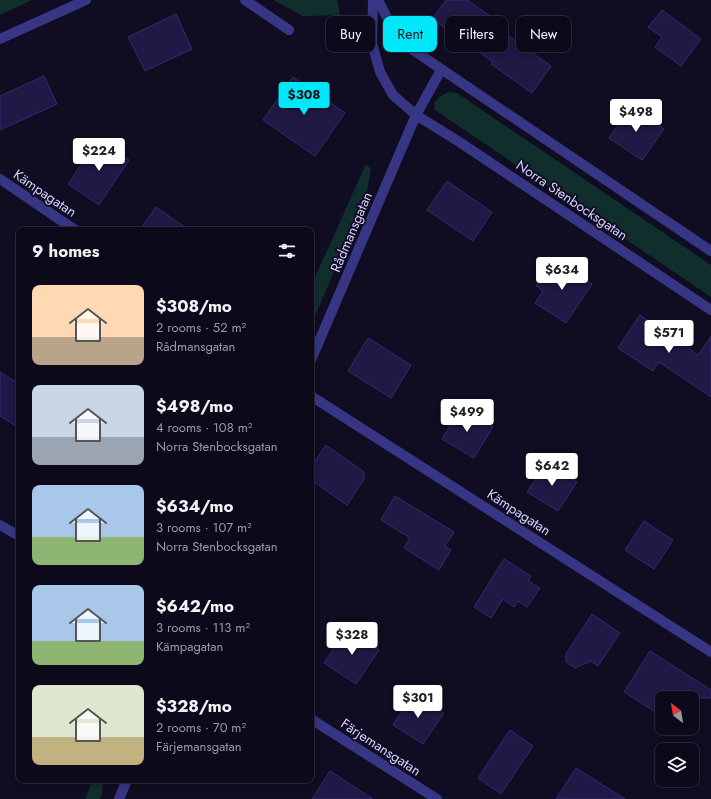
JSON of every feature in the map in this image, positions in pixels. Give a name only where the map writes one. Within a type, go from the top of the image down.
[{"type":"street","points":[[0,39],[86,0]]},
{"type":"street","points":[[245,0],[289,30]]},
{"type":"street","points":[[373,0],[372,43],[380,72],[393,95],[416,115]]},
{"type":"street","points":[[378,0],[396,35],[413,50],[711,250]]},
{"type":"street","name":"Rådmansgatan","points":[[314,353],[416,115],[441,70]]},
{"type":"street","name":"Norra Stenbocksgatan","points":[[416,115],[461,143],[711,310]]},
{"type":"street","name":"Kämpagatan","points":[[0,179],[71,227]]},
{"type":"street","name":"Kämpagatan","points":[[314,398],[711,652]]},
{"type":"street","points":[[0,525],[16,534]]},
{"type":"street","name":"Färjemansgatan","points":[[314,721],[436,799]]},
{"type":"street","points":[[119,799],[126,783]]},
{"type":"green space","points":[[0,0],[32,0],[0,15]]},
{"type":"green space","points":[[273,0],[337,0],[340,15],[303,16]]},
{"type":"green space","points":[[449,92],[457,93],[711,265],[711,297],[435,110],[434,103],[440,96]]},
{"type":"green space","points":[[366,164],[371,169],[366,198],[314,318],[314,279]]},
{"type":"green space","points":[[92,783],[103,783],[100,799],[85,799]]},
{"type":"building","points":[[446,0],[467,0],[489,15],[445,16],[445,28],[437,23],[437,16],[434,16]]},
{"type":"building","points":[[662,10],[701,39],[681,66],[655,47],[662,37],[648,27]]},
{"type":"building","points":[[176,14],[192,49],[145,71],[128,37]]},
{"type":"building","points":[[508,36],[516,41],[516,52],[531,52],[551,66],[532,93],[491,64],[493,62],[479,52],[508,52]]},
{"type":"building","points":[[44,76],[57,104],[0,130],[0,96]]},
{"type":"building","points":[[293,77],[345,113],[315,156],[263,120]]},
{"type":"building","points":[[631,106],[664,129],[642,160],[609,138]]},
{"type":"building","points":[[98,140],[129,160],[99,205],[68,184]]},
{"type":"building","points":[[447,181],[492,212],[473,241],[427,210]]},
{"type":"building","points":[[156,207],[185,227],[142,227]]},
{"type":"building","points":[[555,258],[592,284],[566,323],[535,303],[543,291],[536,286]]},
{"type":"building","points":[[640,315],[698,355],[711,336],[711,397],[659,362],[653,371],[618,348]]},
{"type":"building","points":[[368,338],[411,365],[391,398],[348,371]]},
{"type":"building","points":[[0,372],[16,382],[16,426],[0,416]]},
{"type":"building","points":[[461,407],[493,427],[474,458],[442,439]]},
{"type":"building","points":[[326,445],[364,472],[364,479],[347,505],[314,482],[314,463]]},
{"type":"building","points":[[547,462],[577,482],[558,511],[527,492]]},
{"type":"building","points":[[395,496],[454,532],[445,546],[451,550],[439,570],[404,548],[410,538],[381,520]]},
{"type":"building","points":[[644,521],[673,540],[654,569],[625,550]]},
{"type":"building","points":[[504,559],[531,576],[528,581],[540,588],[527,607],[518,601],[514,607],[503,599],[491,618],[474,607]]},
{"type":"building","points":[[592,614],[620,633],[598,666],[591,661],[575,668],[566,662],[566,654]]},
{"type":"building","points":[[347,629],[379,650],[356,684],[324,663]]},
{"type":"building","points":[[650,651],[711,690],[711,698],[699,698],[699,691],[655,691],[655,712],[624,692]]},
{"type":"building","points":[[414,693],[444,713],[423,744],[393,725]]},
{"type":"building","points":[[510,730],[533,746],[501,794],[478,778]]},
{"type":"building","points":[[576,768],[625,799],[556,799]]},
{"type":"building","points":[[330,771],[373,799],[312,799]]}]
